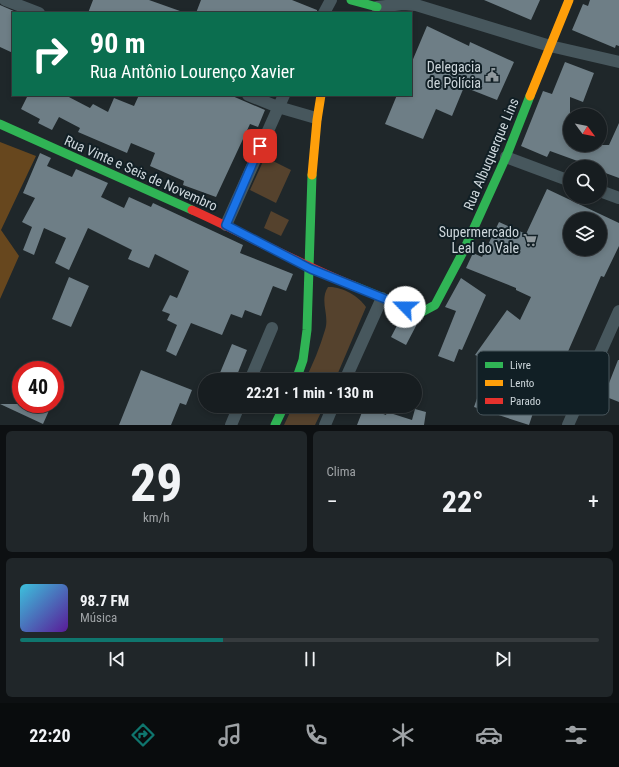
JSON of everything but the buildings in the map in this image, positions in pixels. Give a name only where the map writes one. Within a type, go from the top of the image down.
[{"type":"street","points":[[5,0],[36,12]]},
{"type":"street","points":[[325,12],[331,0]]},
{"type":"street","points":[[351,0],[374,7],[403,4],[416,5],[550,46],[619,62]]},
{"type":"street","name":"Rua Albuquerque Lins","points":[[425,312],[435,306],[463,252],[506,157],[569,0]]},
{"type":"street","points":[[250,96],[278,107],[316,118]]},
{"type":"street","points":[[226,225],[284,96]]},
{"type":"street","points":[[299,373],[302,366],[308,327],[316,118],[321,96]]},
{"type":"street","name":"Rua Vinte e Seis de Novembro","points":[[0,124],[226,225],[311,269],[416,312],[425,312]]},
{"type":"street","points":[[506,157],[563,178]]},
{"type":"street","points":[[607,194],[619,198]]},
{"type":"street","points":[[348,373],[382,298]]},
{"type":"street","points":[[601,351],[619,311]]},
{"type":"street","points":[[253,373],[272,328]]},
{"type":"street","points":[[231,425],[236,413]]},
{"type":"street","points":[[275,425],[281,413]]},
{"type":"street","points":[[325,425],[330,413]]},
{"type":"street","points":[[568,425],[572,415]]},
{"type":"shaded area","points":[[0,142],[36,156],[1,230],[19,256],[0,299]]},
{"type":"shaded area","points":[[265,157],[291,170],[276,203],[250,190]]},
{"type":"shaded area","points":[[271,211],[289,220],[281,236],[264,228]]},
{"type":"shaded area","points":[[328,287],[344,290],[359,299],[366,307],[338,373],[308,373],[325,330],[325,292]]},
{"type":"shaded area","points":[[290,413],[321,413],[315,425],[284,425]]},
{"type":"traffic: fast","points":[[351,0],[377,7]]},
{"type":"traffic: fast","points":[[354,286],[420,313],[435,305],[463,252],[506,157],[530,96]]},
{"type":"traffic: fast","points":[[0,124],[192,210]]},
{"type":"traffic: fast","points":[[298,373],[303,360],[307,330],[312,175]]},
{"type":"traffic: fast","points":[[275,425],[281,413]]},
{"type":"traffic: slow","points":[[530,96],[569,0]]},
{"type":"traffic: slow","points":[[312,175],[321,96]]},
{"type":"traffic: jam","points":[[192,210],[354,286]]},
{"type":"place","name":"Delegacia de Polícia","points":[[492,75]]},
{"type":"place","name":"Supermercado Leal do Vale","points":[[530,240]]},
{"type":"route","points":[[260,146],[226,225],[311,269],[405,307]]}]
